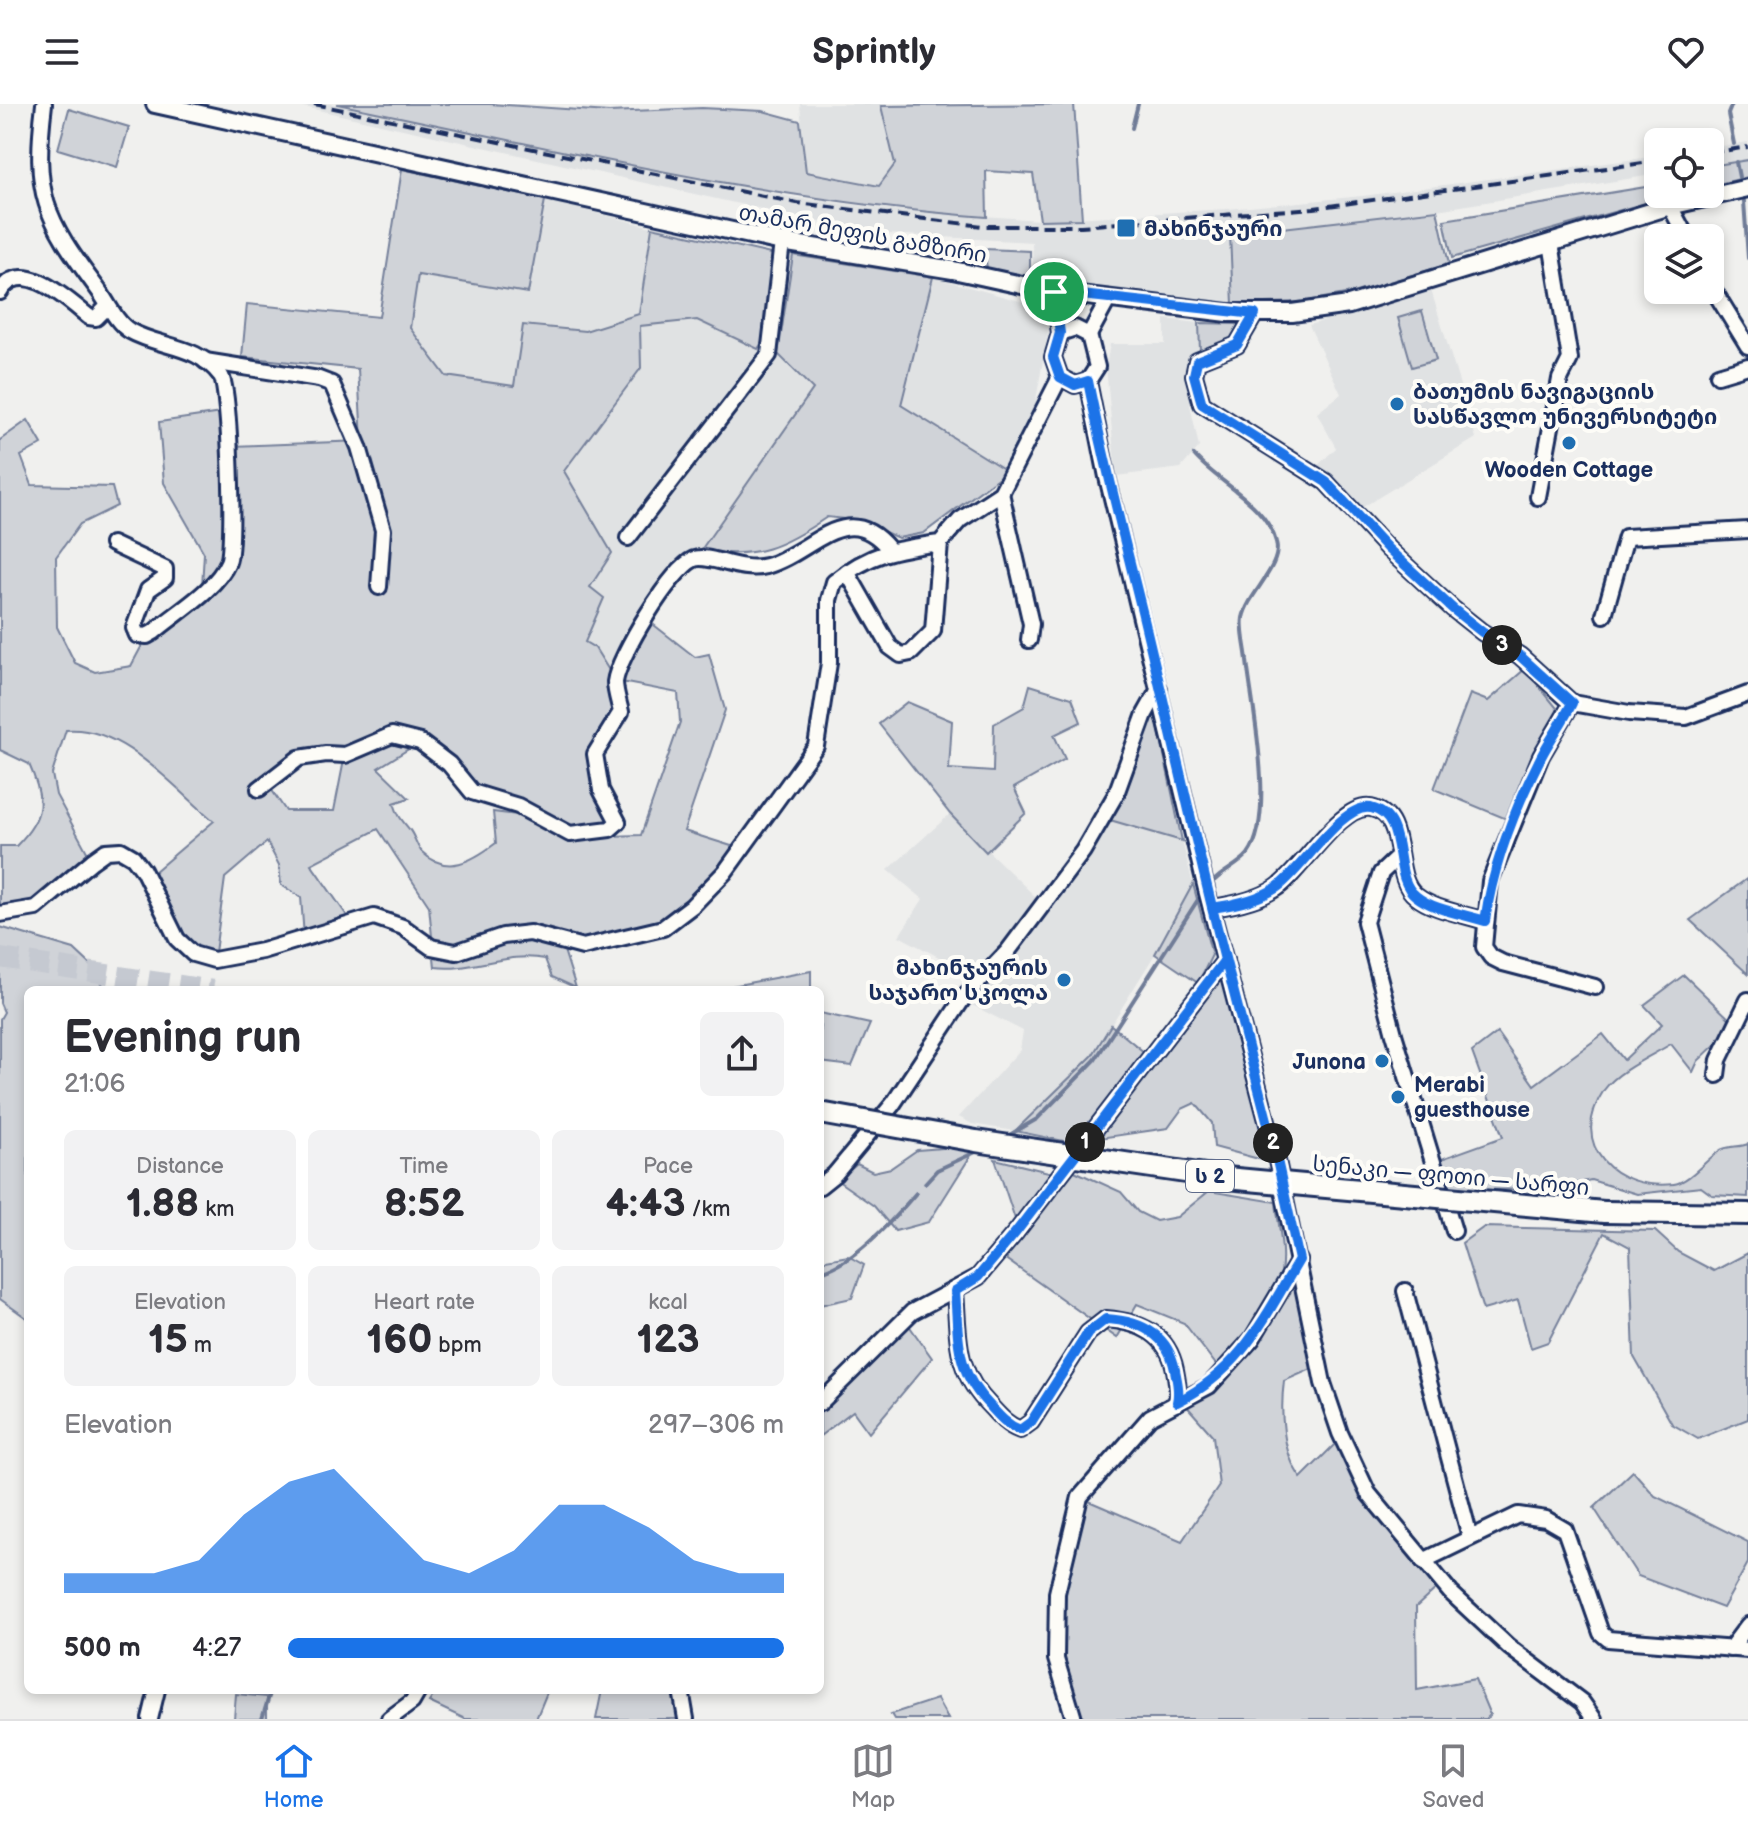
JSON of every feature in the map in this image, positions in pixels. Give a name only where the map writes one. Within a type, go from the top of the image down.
[{"type":"highway","name":"სენაკი — ფოთი — სარფი","points":[[824,1114],[976,1141],[1226,1178],[1604,1212],[1748,1214]]},
{"type":"main road","name":"თამარ მეფის გამზირი","points":[[155,104],[782,242],[953,270],[1054,292],[1255,314],[1349,305],[1664,208]]},
{"type":"main road","name":"თამარ მეფის გამზირი","points":[[1724,194],[1748,188]]},
{"type":"street","points":[[44,104],[38,157],[44,197],[60,237],[128,330],[165,341],[205,361],[332,384],[359,447],[383,530],[379,587]]},
{"type":"street","points":[[628,538],[769,355],[782,242]]},
{"type":"street","points":[[1538,497],[1560,379],[1570,359],[1551,243]]},
{"type":"street","points":[[0,292],[4,284],[21,278],[38,281],[55,290],[89,317],[96,318],[108,306]]},
{"type":"street","points":[[1054,292],[1060,333],[1053,357],[1060,377],[1075,385],[1088,381],[1097,367],[1089,335],[1108,300]]},
{"type":"street","points":[[1722,304],[1748,346]]},
{"type":"street","points":[[1255,314],[1237,345],[1197,361],[1194,375],[1202,404],[1326,482],[1388,549],[1453,609],[1520,656],[1572,703],[1629,713],[1686,717],[1748,694]]},
{"type":"street","points":[[1060,333],[1075,328],[1089,335]]},
{"type":"street","points":[[112,544],[165,569],[165,578],[148,590],[134,628],[137,635],[147,636],[154,632],[216,579],[230,560],[228,470],[231,446],[226,391],[222,377],[205,361]]},
{"type":"street","points":[[1718,375],[1748,366]]},
{"type":"street","points":[[847,572],[890,647],[901,655],[911,653],[933,631],[940,543],[960,520],[1001,493],[1060,377]]},
{"type":"street","points":[[1088,381],[1107,477],[1271,1136],[1323,1383],[1340,1433],[1368,1493],[1423,1561],[1479,1622],[1582,1702],[1594,1719]]},
{"type":"street","points":[[1001,493],[1031,624],[1029,640]]},
{"type":"street","points":[[259,789],[299,758],[345,755],[392,735],[420,742],[449,764],[472,792],[518,806],[570,834],[610,829],[618,822],[601,790],[595,754],[621,712],[615,681],[645,618],[668,582],[695,559],[705,557],[733,568],[756,569],[786,560],[833,531],[853,525],[868,530],[889,549]]},
{"type":"street","points":[[1604,615],[1626,537],[1748,530]]},
{"type":"street","points":[[0,914],[36,908],[106,851],[121,850],[133,857],[143,870],[177,939],[193,954],[214,960],[262,951],[374,917],[403,927],[431,947],[456,952],[503,936],[530,933],[583,947],[663,928],[692,906],[725,872],[816,746],[829,663],[829,600],[834,582],[889,549],[940,543]]},
{"type":"street","points":[[824,1183],[835,1174],[893,1104],[964,997],[1008,951],[1083,851],[1116,794],[1145,714],[1159,689]]},
{"type":"street","points":[[1572,703],[1541,756],[1490,881],[1484,947],[1491,957],[1595,987]]},
{"type":"street","points":[[1212,908],[1231,905],[1275,889],[1355,809],[1370,808],[1381,813],[1397,839],[1406,884],[1414,895],[1485,921]]},
{"type":"street","points":[[1399,856],[1381,873],[1365,922],[1394,1034],[1454,1231]]},
{"type":"street","points":[[824,1399],[912,1312],[978,1277],[1225,960]]},
{"type":"street","points":[[1717,1075],[1719,1060],[1748,1000]]},
{"type":"street","points":[[1074,1719],[1056,1659],[1057,1593],[1080,1497],[1150,1417],[1209,1386],[1252,1339],[1299,1260]]},
{"type":"street","points":[[955,1291],[962,1364],[968,1383],[1009,1425],[1020,1430],[1031,1422],[1088,1333],[1106,1319],[1155,1332],[1168,1347],[1179,1394],[1177,1402]]},
{"type":"street","points":[[1405,1291],[1470,1537]]},
{"type":"street","points":[[1423,1561],[1518,1515],[1546,1519],[1565,1530],[1601,1633],[1608,1639],[1748,1650]]},
{"type":"street","points":[[1730,1649],[1748,1625]]},
{"type":"street","points":[[150,1719],[156,1694]]},
{"type":"street","points":[[389,1719],[412,1702],[417,1694]]},
{"type":"street","points":[[682,1694],[686,1719]]},
{"type":"shaded area","points":[[291,104],[337,104],[797,198],[894,210],[1040,220],[1228,209],[1363,196],[1644,158],[1644,176],[1437,210],[1231,234],[1233,304],[1183,303],[1033,277],[1032,242],[869,233]]},
{"type":"shaded area","points":[[337,104],[490,104],[609,112],[702,108],[763,111],[800,121],[806,172],[879,186],[895,164],[881,106],[1074,104],[1082,219],[1040,220],[1033,174],[986,171],[987,217],[905,209],[823,199],[660,171]]},
{"type":"shaded area","points":[[800,104],[881,104],[896,164],[879,186],[806,172]]},
{"type":"shaded area","points":[[69,109],[129,127],[117,167],[58,149]]},
{"type":"shaded area","points":[[1748,142],[1748,160],[1724,164],[1724,146]]},
{"type":"shaded area","points":[[1748,160],[1748,177],[1724,183],[1724,164]]},
{"type":"shaded area","points":[[402,169],[545,200],[528,293],[418,275],[410,328],[446,376],[514,386],[523,325],[585,331],[639,314],[652,227],[775,255],[763,341],[758,349],[697,320],[640,326],[641,368],[564,471],[612,553],[590,587],[604,598],[585,642],[595,648],[615,680],[645,618],[695,657],[709,654],[725,710],[684,831],[741,849],[680,917],[583,947],[561,941],[575,986],[552,977],[545,959],[531,957],[462,967],[435,967],[429,906],[378,829],[311,864],[352,923],[304,937],[301,897],[281,885],[279,865],[267,842],[225,878],[214,960],[193,954],[147,878],[214,821],[146,761],[107,737],[87,731],[66,730],[52,774],[56,795],[92,861],[46,903],[0,914],[0,846],[16,846],[26,836],[37,817],[40,798],[29,764],[0,750],[0,440],[28,420],[42,444],[21,456],[32,485],[112,487],[117,506],[80,524],[56,557],[57,627],[75,663],[95,672],[131,666],[147,636],[154,632],[159,638],[173,614],[202,586],[204,553],[164,483],[159,422],[228,412],[232,446],[362,441],[358,369],[242,357],[247,304],[379,317]],"holes":[[[616,681],[678,693],[680,722],[641,835],[609,836],[618,822],[595,754],[621,712]],[[420,742],[493,800],[542,818],[493,812],[496,843],[459,863],[441,863],[431,859],[420,850],[394,803],[409,798],[378,768]],[[345,755],[334,811],[286,811],[267,783],[299,758]]]},
{"type":"shaded area","points":[[1644,187],[1644,203],[1452,258],[1444,220]]},
{"type":"shaded area","points":[[545,200],[652,227],[639,314],[585,331],[524,325],[514,386],[446,376],[410,328],[418,275],[528,292]]},
{"type":"shaded area","points":[[1437,210],[1449,264],[1356,292],[1302,302],[1233,304],[1230,234]]},
{"type":"shaded area","points":[[984,249],[1030,251],[1030,277],[987,268]]},
{"type":"shaded area","points":[[793,255],[933,277],[901,405],[1007,471],[924,533],[898,538],[861,521],[827,517],[782,543],[753,552],[701,550],[813,389],[778,354]]},
{"type":"shaded area","points":[[933,277],[1041,307],[1049,327],[1034,411],[1012,467],[1007,471],[901,405]]},
{"type":"shaded area","name":"ბათუმის ნავიგაციის სასწავლო უნივერსიტეტი","points":[[1431,290],[1476,438],[1358,510],[1313,470],[1336,448],[1317,413],[1341,394],[1309,325]]},
{"type":"shaded area","points":[[1422,311],[1436,360],[1412,367],[1398,318]]},
{"type":"shaded area","points":[[1165,319],[1199,323],[1197,408],[1190,404],[1199,447],[1181,468],[1116,476],[1106,366],[1110,344],[1165,344]]},
{"type":"shaded area","points":[[697,320],[758,349],[778,354],[813,389],[695,559],[680,569],[615,681],[585,642],[604,598],[589,588],[563,471],[641,368],[640,326]]},
{"type":"shaded area","points":[[1199,323],[1238,324],[1237,340],[1200,353]]},
{"type":"shaded area","points":[[1525,669],[1560,712],[1509,820],[1434,789],[1470,694],[1488,701]]},
{"type":"shaded area","points":[[1030,685],[1072,698],[1081,722],[1054,735],[1065,759],[1014,788],[1026,813],[986,852],[950,814],[879,724],[907,702],[952,721],[949,769],[993,772],[994,724],[1024,707]]},
{"type":"shaded area","points":[[1155,711],[1182,841],[1110,820]]},
{"type":"shaded area","points":[[950,814],[1044,905],[982,980],[899,936],[923,899],[888,870]]},
{"type":"shaded area","name":"მახინჯაურის საჯარო სკოლა","points":[[1110,820],[1182,841],[1193,884],[1155,954],[1092,1056],[1015,1131],[972,1124],[959,1117],[1020,1050],[1023,1031],[968,1003],[1047,912],[1089,857]]},
{"type":"shaded area","points":[[1748,878],[1748,974],[1690,920]]},
{"type":"shaded area","points":[[1193,884],[1212,955],[1198,983],[1155,954]]},
{"type":"shaded area","points":[[0,927],[74,949],[90,964],[104,986],[24,986],[24,1316],[0,1299],[0,1019],[4,1012],[0,1003]]},
{"type":"shaded area","points":[[811,971],[811,986],[732,986]]},
{"type":"shaded area","points":[[1223,972],[1270,1162],[1214,1147],[1212,1123],[1195,1103],[1182,1109],[1168,1128],[1093,1139]]},
{"type":"shaded area","points":[[1684,975],[1736,1025],[1698,1061],[1693,1072],[1671,1044],[1617,1076],[1604,1090],[1594,1110],[1591,1129],[1595,1146],[1603,1161],[1633,1180],[1674,1184],[1691,1175],[1722,1149],[1748,1144],[1748,1197],[1712,1195],[1701,1187],[1637,1194],[1591,1180],[1551,1189],[1467,1190],[1443,1196],[1433,1162],[1503,1137],[1472,1052],[1497,1033],[1534,1085],[1603,1034],[1624,1060],[1662,1024],[1644,1005]]},
{"type":"shaded area","points":[[824,1014],[870,1024],[852,1066],[824,1062]]},
{"type":"shaded area","points":[[1111,1025],[1145,1053],[1078,1144],[1015,1131],[1092,1056]]},
{"type":"shaded area","points":[[956,1147],[973,1152],[929,1222],[895,1231],[874,1206],[838,1181],[857,1164],[873,1172],[891,1168],[917,1150]]},
{"type":"shaded area","points":[[995,1159],[1053,1173],[1016,1222]]},
{"type":"shaded area","points":[[1070,1169],[1121,1192],[1138,1212],[1156,1221],[1177,1217],[1209,1191],[1276,1202],[1282,1255],[1277,1285],[1255,1322],[1217,1366],[1184,1323],[1137,1304],[1117,1338],[1004,1258]]},
{"type":"shaded area","points":[[1484,1227],[1655,1231],[1678,1252],[1714,1271],[1748,1253],[1748,1419],[1698,1439],[1672,1424],[1634,1357],[1630,1247],[1604,1233],[1548,1342],[1531,1348],[1518,1300],[1483,1310],[1462,1243]]},
{"type":"shaded area","points":[[848,1256],[864,1265],[852,1298],[824,1304],[824,1260]]},
{"type":"shaded area","points":[[1295,1274],[1314,1368],[1284,1381],[1284,1431],[1290,1457],[1301,1478],[1339,1440],[1439,1586],[1416,1607],[1417,1690],[1475,1679],[1490,1715],[1486,1719],[1083,1719],[1056,1659],[1061,1594],[1084,1499],[1182,1541],[1219,1486],[1213,1436],[1184,1403],[1216,1388]]},
{"type":"shaded area","points":[[908,1324],[932,1358],[869,1433],[853,1411],[824,1433],[824,1407]]},
{"type":"shaded area","points":[[1633,1471],[1655,1496],[1748,1542],[1748,1563],[1723,1608],[1638,1576],[1594,1508]]},
{"type":"shaded area","points":[[236,1694],[267,1697],[267,1719],[234,1719]]},
{"type":"shaded area","points":[[434,1694],[546,1694],[536,1719],[465,1719],[429,1702]]},
{"type":"shaded area","points":[[601,1694],[677,1694],[681,1719],[596,1719]]},
{"type":"shaded area","points":[[937,1699],[948,1719],[894,1719],[891,1714]]},
{"type":"waterway","points":[[1132,128],[1138,104]]},
{"type":"waterway","points":[[1732,104],[1728,114],[1734,144]]},
{"type":"waterway","points":[[1736,162],[1739,177]]},
{"type":"waterway","points":[[1744,201],[1748,258]]},
{"type":"waterway","points":[[1194,455],[1262,516],[1271,528],[1277,551],[1243,618],[1260,760],[1260,814],[1256,837],[1245,858],[1215,880]]},
{"type":"waterway","points":[[1006,1137],[1037,1119],[1095,1060],[1199,898]]},
{"type":"waterway","points":[[925,1183],[937,1170],[980,1150]]},
{"type":"waterway","points":[[824,1270],[859,1250],[916,1193]]},
{"type":"waterway","points":[[262,1719],[270,1694]]},
{"type":"tunnel","points":[[0,958],[186,986]]},
{"type":"railway","points":[[314,104],[797,203],[982,226],[1081,226],[1314,208],[1644,163]]},
{"type":"railway","points":[[1724,151],[1748,147]]},
{"type":"place","name":"მახინჯაური","points":[[1126,228]]},
{"type":"place","name":"ბათუმის ნავიგაციის სასწავლო უნივერსიტეტი","points":[[1397,404]]},
{"type":"place","name":"Wooden Cottage","points":[[1569,443]]},
{"type":"place","name":"მახინჯაურის საჯარო სკოლა","points":[[1064,980]]},
{"type":"place","name":"Junona","points":[[1382,1061]]},
{"type":"place","name":"Merabi guesthouse","points":[[1398,1097]]},
{"type":"route","points":[[1054,292],[1255,314],[1237,345],[1197,361],[1194,375],[1202,404],[1326,482],[1388,549],[1453,609],[1520,656],[1572,703],[1541,756],[1514,819],[1490,881],[1485,921],[1414,895],[1406,884],[1397,839],[1391,826],[1381,813],[1370,808],[1355,809],[1342,818],[1297,871],[1275,889],[1231,905],[1212,908],[1275,1151],[1299,1260],[1252,1339],[1209,1386],[1177,1402],[1179,1394],[1168,1347],[1155,1332],[1121,1320],[1106,1319],[1088,1333],[1031,1422],[1020,1430],[1009,1425],[968,1383],[962,1364],[955,1291],[978,1277],[1016,1232],[1225,960],[1207,893],[1142,613],[1107,477],[1088,381],[1075,385],[1060,377],[1053,357],[1054,343],[1060,333],[1054,292]]}]
